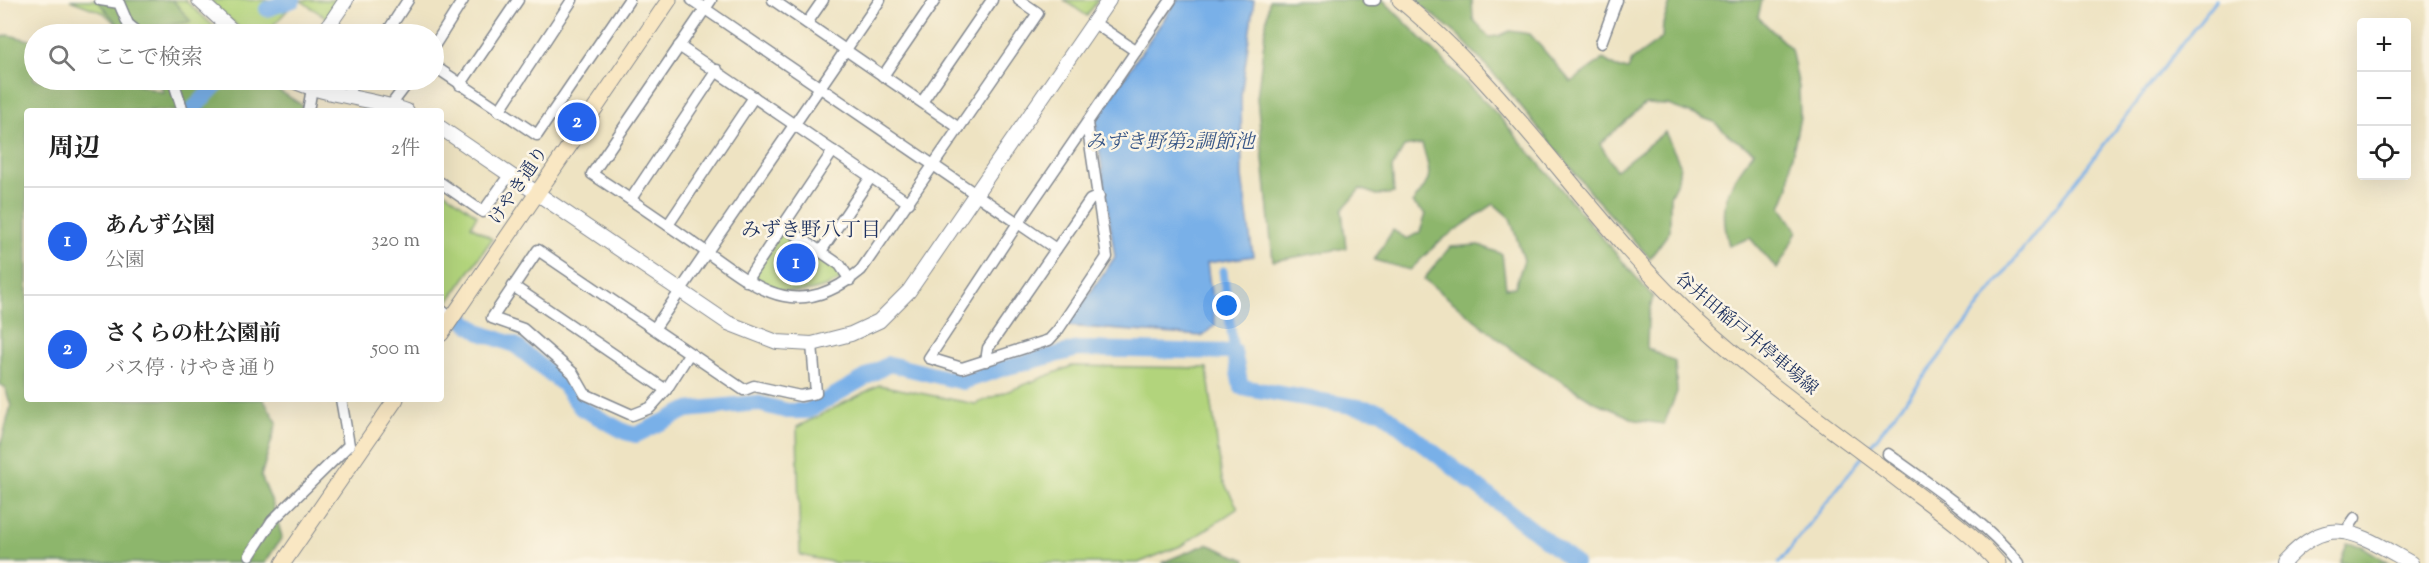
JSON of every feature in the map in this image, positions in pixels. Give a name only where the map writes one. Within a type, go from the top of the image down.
[{"type":"main road","name":"けやき通り","points":[[446,314],[537,193],[669,0]]},
{"type":"main road","name":"谷井田稲戸井停車場線","points":[[1400,0],[1438,33],[1498,94],[1609,230],[1652,277],[1712,334],[1936,509],[1982,546],[1998,563]]},
{"type":"main road","points":[[284,563],[354,449],[393,402]]},
{"type":"street","points":[[100,0],[119,3],[128,24]]},
{"type":"street","points":[[199,0],[225,24]]},
{"type":"street","points":[[330,24],[346,0]]},
{"type":"street","points":[[392,24],[408,0]]},
{"type":"street","points":[[444,30],[463,0]]},
{"type":"street","points":[[460,85],[518,0]]},
{"type":"street","points":[[500,111],[572,0]]},
{"type":"street","points":[[692,0],[708,4],[819,87],[1056,249]]},
{"type":"street","points":[[773,0],[959,128]]},
{"type":"street","points":[[807,23],[823,0]]},
{"type":"street","points":[[654,329],[880,0]]},
{"type":"street","points":[[883,76],[935,0]]},
{"type":"street","points":[[922,102],[992,0]]},
{"type":"street","points":[[708,4],[592,174],[706,251],[746,281],[777,295],[798,297],[820,294],[840,287],[861,270],[1038,13],[1019,0]]},
{"type":"street","points":[[444,130],[728,323],[777,342],[812,344],[851,334],[879,321],[909,291],[1109,0]]},
{"type":"street","points":[[1087,123],[1107,257],[1058,330],[1049,340],[962,368],[929,357],[1018,223],[1171,0]]},
{"type":"street","points":[[1369,0],[1375,0]]},
{"type":"street","points":[[1601,43],[1617,0]]},
{"type":"street","points":[[444,73],[537,135],[623,2]]},
{"type":"street","points":[[1093,22],[1136,51]]},
{"type":"street","points":[[680,46],[909,203]]},
{"type":"street","points":[[631,199],[717,70]]},
{"type":"street","points":[[176,90],[182,108]]},
{"type":"street","points":[[309,108],[312,90]]},
{"type":"street","points":[[322,90],[399,108]]},
{"type":"street","points":[[346,95],[349,90]]},
{"type":"street","points":[[391,105],[402,90]]},
{"type":"street","points":[[668,225],[754,97]]},
{"type":"street","points":[[746,281],[833,151]]},
{"type":"street","points":[[444,185],[483,212],[510,174]]},
{"type":"street","points":[[820,251],[871,177]]},
{"type":"street","points":[[986,361],[988,348],[1090,200],[1099,196]]},
{"type":"street","points":[[782,225],[840,265],[850,280]]},
{"type":"street","points":[[689,354],[666,390],[650,408],[632,415],[585,394],[573,373],[523,329],[492,318],[538,250],[744,390],[754,386],[800,396],[816,393],[812,344]]},
{"type":"street","points":[[513,286],[666,390]]},
{"type":"street","points":[[250,555],[272,521],[354,449],[342,402]]},
{"type":"street","points":[[1888,454],[1982,526],[2005,546],[2019,563]]},
{"type":"street","points":[[2346,531],[2355,518]]},
{"type":"street","points":[[2283,563],[2310,538],[2329,532],[2346,531],[2366,538],[2411,563]]},
{"type":"green space","points":[[70,0],[185,0],[211,24],[116,24],[104,13]]},
{"type":"green space","points":[[97,0],[173,0],[191,22],[175,24],[117,24]]},
{"type":"green space","points":[[209,0],[297,0],[274,24],[235,24]]},
{"type":"green space","points":[[300,0],[340,0],[328,19]]},
{"type":"green space","points":[[1064,0],[1098,0],[1087,16]]},
{"type":"green space","points":[[1269,0],[1383,0],[1497,114],[1653,297],[1648,317],[1647,348],[1675,362],[1677,392],[1664,424],[1636,420],[1593,401],[1516,353],[1424,279],[1450,247],[1479,245],[1502,254],[1506,288],[1515,287],[1524,260],[1510,218],[1494,204],[1440,241],[1410,270],[1374,260],[1393,230],[1407,239],[1420,232],[1426,214],[1412,203],[1429,176],[1422,144],[1404,147],[1392,168],[1394,193],[1377,195],[1360,189],[1342,210],[1346,248],[1273,261],[1257,98]]},
{"type":"green space","points":[[1415,0],[1472,0],[1473,19],[1489,37],[1510,31],[1530,34],[1571,82],[1603,59],[1619,69],[1628,69],[1632,60],[1662,38],[1663,24],[1671,0],[1762,0],[1758,17],[1791,49],[1799,87],[1800,117],[1791,161],[1789,187],[1781,207],[1797,231],[1777,269],[1750,238],[1729,246],[1724,216],[1725,205],[1732,184],[1754,151],[1732,138],[1714,122],[1668,105],[1645,104],[1600,144],[1616,170],[1665,132],[1680,164],[1678,180],[1670,196],[1670,231],[1650,258],[1595,198],[1503,84],[1459,36]]},
{"type":"green space","points":[[8,35],[24,39],[24,90],[154,90],[164,93],[163,90],[278,90],[302,105],[302,108],[24,108],[24,402],[265,402],[277,422],[261,476],[272,502],[282,537],[265,563],[0,563],[0,447],[11,406],[5,387],[0,385],[0,38]]},
{"type":"green space","points":[[444,191],[477,215],[471,226],[492,239],[446,305],[444,303]]},
{"type":"green space","points":[[786,231],[838,268],[844,278],[821,288],[799,292],[777,289],[753,281],[753,276],[782,232]]},
{"type":"green space","points":[[1072,366],[1207,368],[1222,479],[1238,508],[1183,545],[1138,563],[836,563],[800,555],[797,427],[879,385],[975,404]]},
{"type":"green space","points":[[2347,543],[2362,546],[2389,563],[2340,563]]},
{"type":"green space","points":[[1207,544],[1246,560],[1245,563],[1161,563]]},
{"type":"water","name":"みずき野第2調節池","points":[[1177,0],[1254,0],[1241,96],[1242,177],[1253,256],[1207,263],[1215,325],[1202,336],[1067,326],[1115,257],[1095,120]]},
{"type":"waterway","points":[[267,9],[293,0]]},
{"type":"waterway","points":[[1868,449],[2216,0]]},
{"type":"waterway","points":[[194,108],[211,90]]},
{"type":"waterway","points":[[1223,271],[1234,352]]},
{"type":"waterway","points":[[1212,300],[1227,298]]},
{"type":"waterway","points":[[463,320],[481,333],[515,345],[563,384],[581,408],[625,432],[636,435],[687,410],[756,403],[787,411],[807,411],[889,364],[963,382],[1004,368],[1078,349],[1234,352],[1241,387],[1381,411],[1575,563]]},
{"type":"waterway","points":[[1779,563],[1862,457]]},
{"type":"place","name":"さくらの杜公園前","points":[[577,122]]},
{"type":"place","name":"あんず公園","points":[[796,263]]},
{"type":"district","name":"みずき野八丁目","points":[[811,229]]}]
